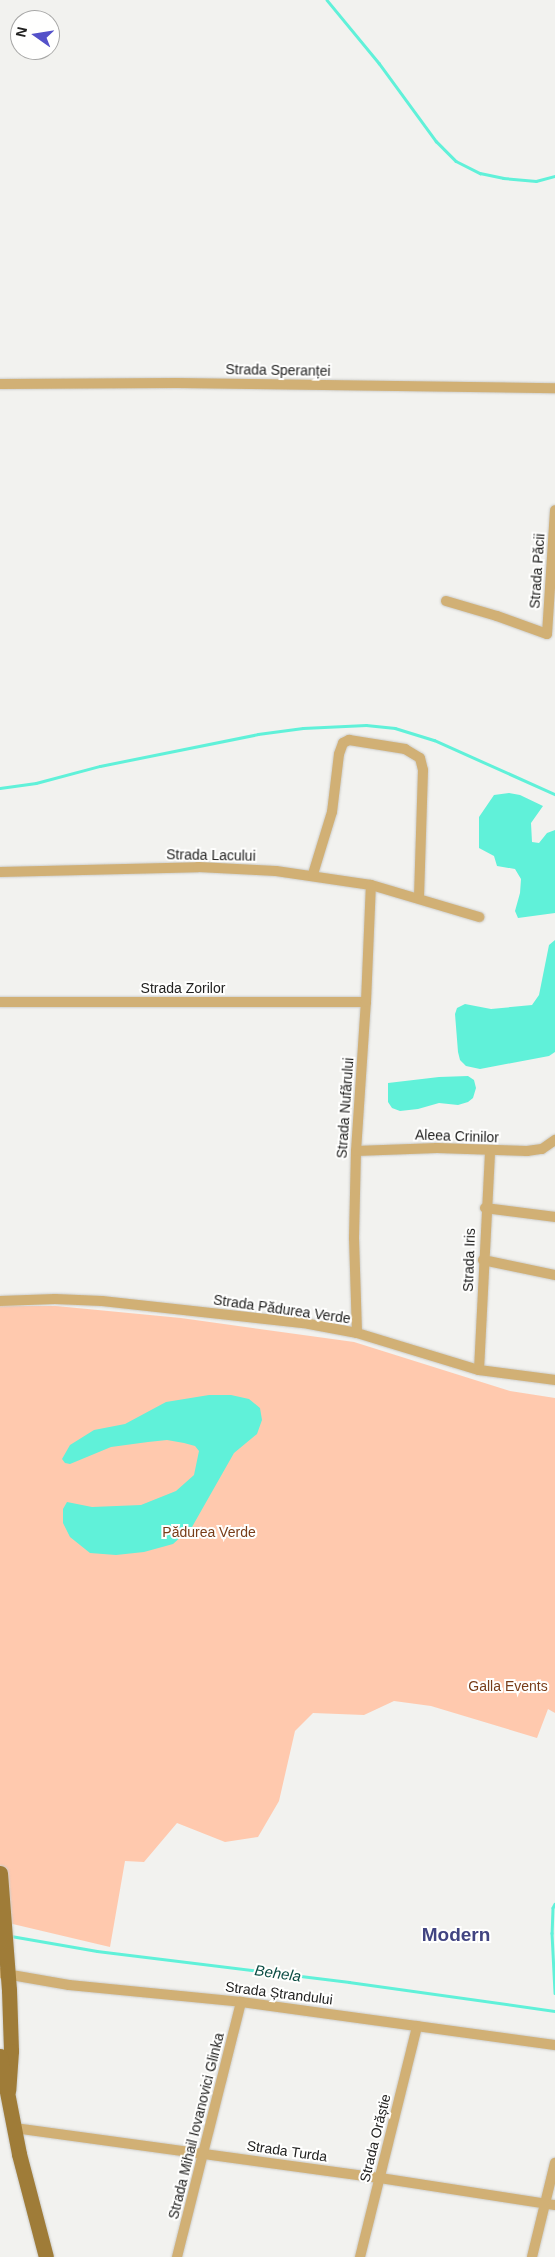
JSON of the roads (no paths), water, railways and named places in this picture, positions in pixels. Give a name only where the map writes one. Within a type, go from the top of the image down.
[{"type":"main road","points":[[0,1873],[6,1943],[4,1974],[11,2052],[8,2090]]},
{"type":"main road","points":[[0,2056],[31,2204],[46,2257]]},
{"type":"street","name":"Strada Speranței","points":[[0,384],[177,383],[555,388]]},
{"type":"street","name":"Strada Păcii","points":[[446,601],[497,616],[547,634],[555,510]]},
{"type":"street","points":[[313,874],[336,795],[339,754],[344,742],[349,740],[405,749],[420,758],[423,770],[419,898]]},
{"type":"street","name":"Strada Lacului","points":[[0,872],[198,867],[313,874],[371,885],[479,917]]},
{"type":"street","name":"Strada Nufărului","points":[[357,1333],[354,1238],[356,1152],[366,1002],[371,885]]},
{"type":"street","name":"Strada Zorilor","points":[[0,1002],[366,1002]]},
{"type":"street","name":"Aleea Crinilor","points":[[356,1152],[437,1148],[490,1152],[536,1150],[555,1140]]},
{"type":"street","name":"Strada Iris","points":[[479,1370],[483,1260],[490,1152]]},
{"type":"street","points":[[486,1208],[555,1217]]},
{"type":"street","points":[[483,1260],[555,1275]]},
{"type":"street","name":"Strada Pădurea Verde","points":[[0,1301],[55,1299],[102,1301],[270,1319],[357,1333],[479,1370],[555,1380]]},
{"type":"street","name":"Strada Ștrandului","points":[[4,1974],[69,1985],[241,2002],[555,2045]]},
{"type":"street","name":"Strada Mihail Iovanovici Glinka","points":[[177,2257],[241,2002]]},
{"type":"street","name":"Strada Orăștie","points":[[360,2257],[417,2026]]},
{"type":"street","name":"Strada Turda","points":[[14,2128],[380,2178],[550,2204]]},
{"type":"street","points":[[532,2257],[550,2204],[555,2164]]},
{"type":"waterway","points":[[327,0],[379,63],[436,141],[456,161],[480,173],[503,178],[536,181],[555,176]]},
{"type":"waterway","points":[[0,788],[36,783],[100,766],[258,734],[303,728],[366,725],[395,728],[434,740],[555,794]]},
{"type":"waterway","points":[[555,1904],[553,1908],[552,1933],[555,1993]]},
{"type":"waterway","name":"Behela","points":[[11,1936],[97,1951],[349,1982],[555,2011]]},
{"type":"district","name":"Modern","points":[[456,1935]]},
{"type":"park label","name":"Pădurea Verde","points":[[209,1532]]},
{"type":"park label","name":"Galla Events","points":[[508,1686]]}]
